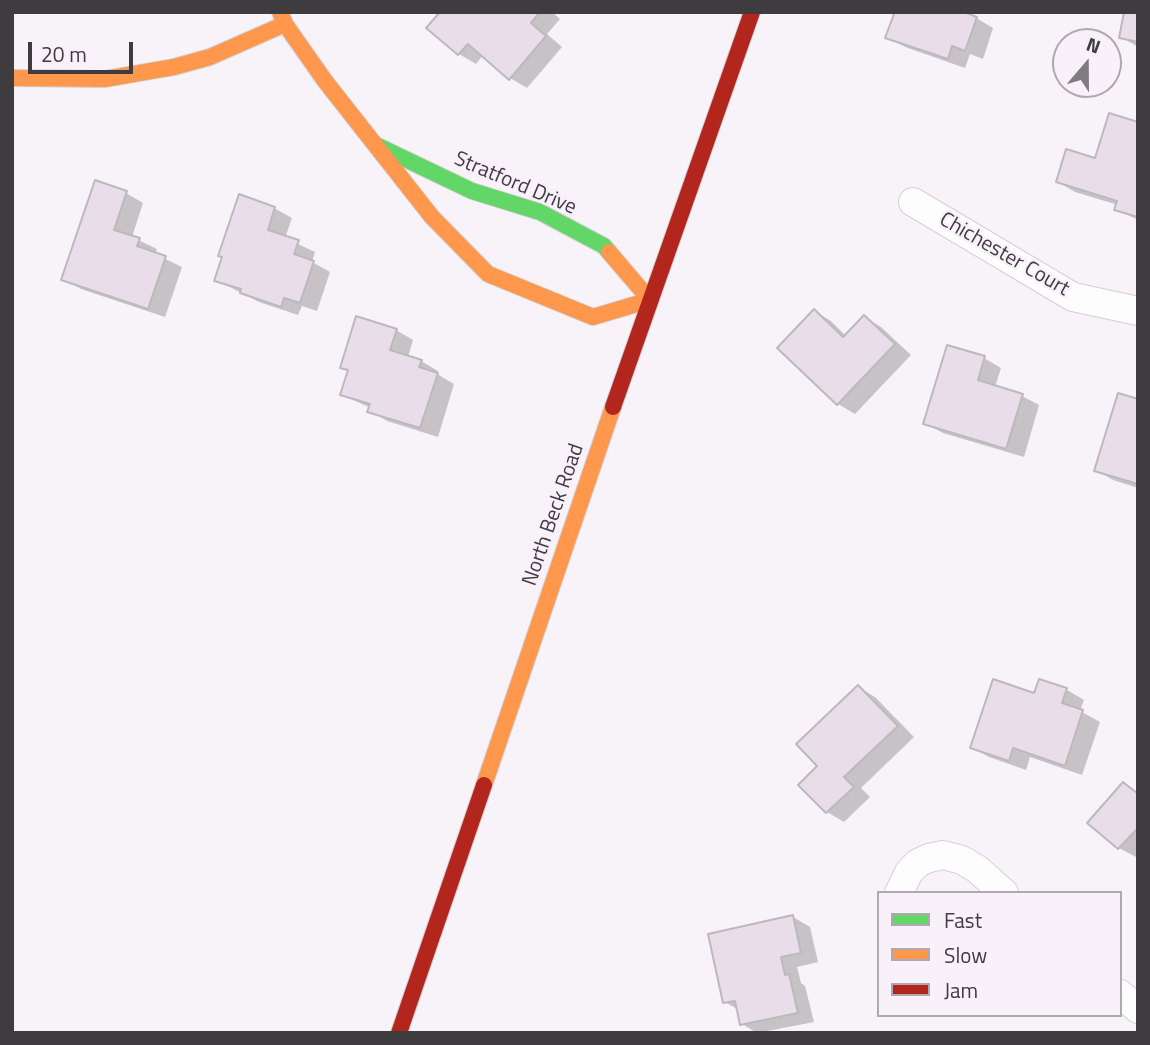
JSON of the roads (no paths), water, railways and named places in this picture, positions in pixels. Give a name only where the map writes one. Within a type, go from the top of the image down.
[{"type":"street","name":"North Beck Road","points":[[399,1033],[650,300],[752,12]]},
{"type":"street","name":"Stratford Drive","points":[[283,18],[325,81],[432,217],[488,274],[593,317],[650,300],[604,246],[540,212],[472,191],[378,146]]},
{"type":"street","points":[[12,78],[105,79],[174,68],[210,57],[283,18]]},
{"type":"street","name":"Chichester Court","points":[[913,202],[1073,297],[1138,311]]},
{"type":"street","points":[[899,891],[909,872],[918,863],[943,855],[962,860],[1002,891]]},
{"type":"street","points":[[1122,996],[1138,1009]]}]
